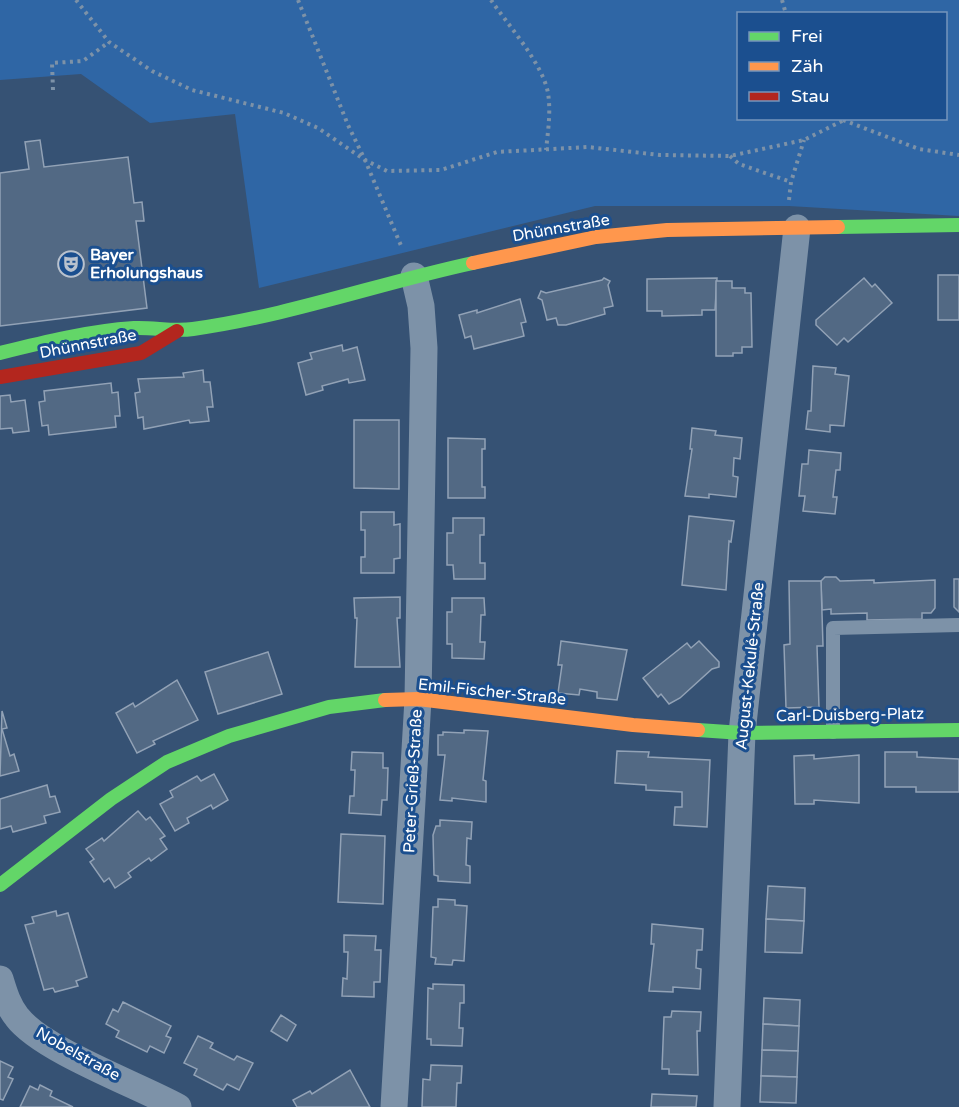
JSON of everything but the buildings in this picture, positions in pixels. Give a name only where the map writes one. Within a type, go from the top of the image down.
[{"type":"main road","name":"Dhünnstraße","points":[[0,353],[71,336],[136,328],[177,331],[285,310],[414,276],[596,237],[667,230],[959,225]]},
{"type":"main road","name":"Dhünnstraße","points":[[0,377],[141,353],[177,331]]},
{"type":"main road","name":"Emil-Fischer-Straße","points":[[0,885],[130,785],[167,762],[230,736],[295,715],[375,700],[418,699],[633,725],[742,733]]},
{"type":"main road","name":"Carl-Duisberg-Platz","points":[[742,733],[959,729]]},
{"type":"street","name":"August-Kekulé-Straße","points":[[727,1107],[742,733],[797,228]]},
{"type":"street","name":"Peter-Grieß-Straße","points":[[394,1107],[418,699],[424,348],[421,306],[414,276]]},
{"type":"street","name":"Nobelstraße","points":[[0,979],[8,1002],[18,1018],[42,1037],[72,1055],[178,1107]]},
{"type":"lane","points":[[833,732],[833,628],[959,626]]},
{"type":"path","points":[[76,0],[109,42],[152,71],[192,90],[284,113],[318,128],[365,160],[387,171],[441,170],[497,152],[588,147],[660,155],[730,156],[804,140],[841,120]]},
{"type":"path","points":[[298,0],[348,125],[414,276]]},
{"type":"path","points":[[491,0],[535,64],[548,90],[550,115],[546,150]]},
{"type":"path","points":[[53,90],[52,63],[83,61],[109,42]]},
{"type":"path","points":[[846,120],[919,149],[959,155]]},
{"type":"path","points":[[797,228],[789,206],[791,182],[804,140]]},
{"type":"path","points":[[730,156],[739,164],[791,182]]},
{"type":"shaded area","points":[[0,0],[959,0],[959,216],[789,206],[595,206],[259,288],[235,114],[150,123],[81,74],[0,80]]},
{"type":"traffic: fast","points":[[838,227],[959,225]]},
{"type":"traffic: fast","points":[[0,353],[100,332],[134,328],[186,330],[228,323],[299,308],[473,263]]},
{"type":"traffic: fast","points":[[0,885],[111,799],[167,762],[229,736],[329,707],[385,700]]},
{"type":"traffic: fast","points":[[698,730],[742,733],[959,730]]},
{"type":"traffic: slow","points":[[473,263],[596,237],[667,230],[838,227]]},
{"type":"traffic: slow","points":[[385,700],[418,699],[633,725],[698,730]]},
{"type":"traffic: jam","points":[[0,377],[141,353],[177,331]]},
{"type":"place","name":"Bayer Erholungshaus","points":[[71,264]]}]
